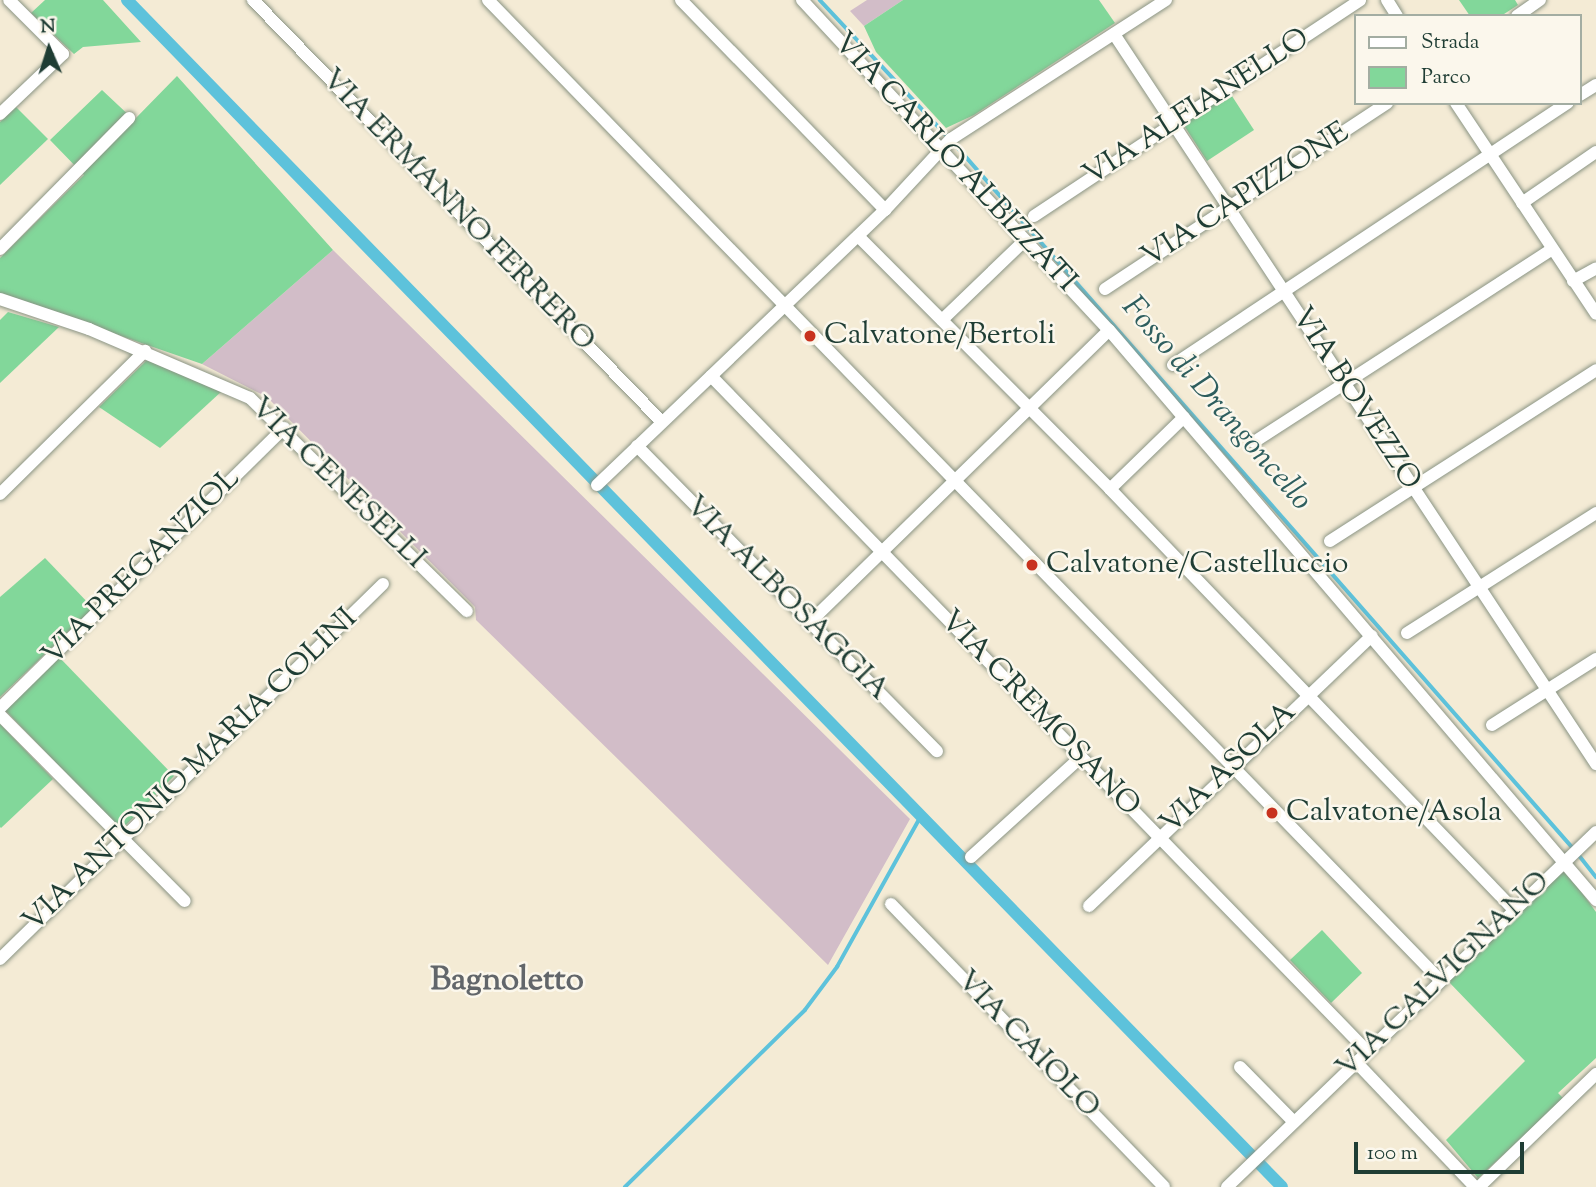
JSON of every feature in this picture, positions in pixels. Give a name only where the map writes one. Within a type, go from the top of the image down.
[{"type":"street","points":[[0,114],[63,54],[9,0]]},
{"type":"street","name":"VIA ERMANNO FERRERO","points":[[253,0],[662,422]]},
{"type":"street","points":[[488,0],[956,478],[1439,979]]},
{"type":"street","points":[[681,0],[885,210]]},
{"type":"street","name":"VIA CARLO ALBIZZATI","points":[[802,0],[1109,330],[1564,859],[1596,901]]},
{"type":"street","points":[[597,485],[885,210],[961,131],[1166,0]]},
{"type":"street","name":"VIA ALFIANELLO","points":[[1034,216],[1360,0]]},
{"type":"street","points":[[1520,14],[1540,0]]},
{"type":"street","name":"VIA BOVEZZO","points":[[1114,34],[1596,764]]},
{"type":"street","name":"VIA CAPIZZONE","points":[[1105,289],[1384,105]]},
{"type":"street","points":[[1458,105],[1596,314]]},
{"type":"street","points":[[1173,366],[1565,105]]},
{"type":"street","points":[[0,249],[130,118]]},
{"type":"street","points":[[1522,203],[1596,152]]},
{"type":"street","points":[[858,236],[1110,489],[1513,909]]},
{"type":"street","points":[[942,320],[1025,240]]},
{"type":"street","points":[[1254,442],[1552,249]]},
{"type":"street","points":[[1573,281],[1596,268]]},
{"type":"street","name":"VIA CENESELLI","points":[[0,299],[145,351],[239,391],[284,428],[467,611]]},
{"type":"street","points":[[809,623],[1109,330]]},
{"type":"street","points":[[0,494],[145,351]]},
{"type":"street","points":[[1330,541],[1415,489],[1596,370]]},
{"type":"street","name":"VIA CREMOSANO","points":[[711,376],[1367,1051]]},
{"type":"street","points":[[1110,489],[1184,417]]},
{"type":"street","name":"VIA PREGANZIOL","points":[[0,708],[284,428]]},
{"type":"street","name":"VIA ALBOSAGGIA","points":[[636,446],[937,751]]},
{"type":"street","points":[[1407,633],[1596,513]]},
{"type":"street","name":"VIA ANTONIO MARIA COLINI","points":[[0,960],[383,584]]},
{"type":"street","name":"VIA ASOLA","points":[[1089,906],[1307,694],[1372,636]]},
{"type":"street","points":[[1492,725],[1596,659]]},
{"type":"street","points":[[0,716],[185,901]]},
{"type":"street","points":[[971,857],[1080,757]]},
{"type":"street","name":"VIA CALVIGNANO","points":[[1227,1187],[1439,979],[1564,859],[1596,832]]},
{"type":"street","name":"VIA CAIOLO","points":[[891,904],[1164,1187]]},
{"type":"street","points":[[1356,1062],[1477,1187],[1596,1074]]},
{"type":"street","points":[[1240,1067],[1294,1122]]},
{"type":"shaded area","points":[[867,0],[903,0],[864,26],[850,11]]},
{"type":"shaded area","points":[[333,250],[910,819],[828,965],[476,620],[475,607],[267,397],[202,364]]},
{"type":"green space","points":[[45,0],[103,0],[141,42],[83,47],[74,54],[31,13]]},
{"type":"green space","points":[[903,0],[1099,0],[1115,23],[974,115],[946,128],[876,52],[864,26]]},
{"type":"green space","points":[[1459,0],[1515,0],[1518,5],[1504,14],[1469,14]]},
{"type":"green space","points":[[177,76],[333,250],[202,364],[0,294],[0,258],[84,175],[50,140],[102,90],[134,120]]},
{"type":"green space","points":[[1230,93],[1254,130],[1207,161],[1183,124]]},
{"type":"green space","points":[[16,107],[48,139],[0,185],[0,122]]},
{"type":"green space","points":[[8,312],[59,327],[0,383],[0,320]]},
{"type":"green space","points":[[147,360],[222,391],[160,448],[99,407]]},
{"type":"green space","points":[[45,558],[93,608],[0,697],[0,597]]},
{"type":"green space","points":[[59,657],[174,776],[121,830],[4,709]]},
{"type":"green space","points":[[0,724],[53,779],[1,828],[0,827]]},
{"type":"green space","points":[[1564,868],[1596,912],[1596,1058],[1558,1093],[1564,1099],[1478,1178],[1446,1140],[1525,1061],[1448,981]]},
{"type":"green space","points":[[1322,930],[1362,973],[1331,1003],[1290,960]]},
{"type":"waterway","points":[[127,0],[1282,1187]]},
{"type":"waterway","name":"Fosso di Drangoncello","points":[[820,0],[948,137]]},
{"type":"waterway","name":"Fosso di Drangoncello","points":[[953,142],[1574,849]]},
{"type":"waterway","points":[[625,1187],[805,1010],[837,967],[921,816]]},
{"type":"waterway","name":"Fosso di Drangoncello","points":[[1579,855],[1596,877]]},
{"type":"place","name":"Calvatone/Bertoli","points":[[810,336]]},
{"type":"place","name":"Calvatone/Castelluccio","points":[[1032,565]]},
{"type":"place","name":"Calvatone/Asola","points":[[1272,813]]},
{"type":"district","name":"Bagnoletto","points":[[507,982]]}]
